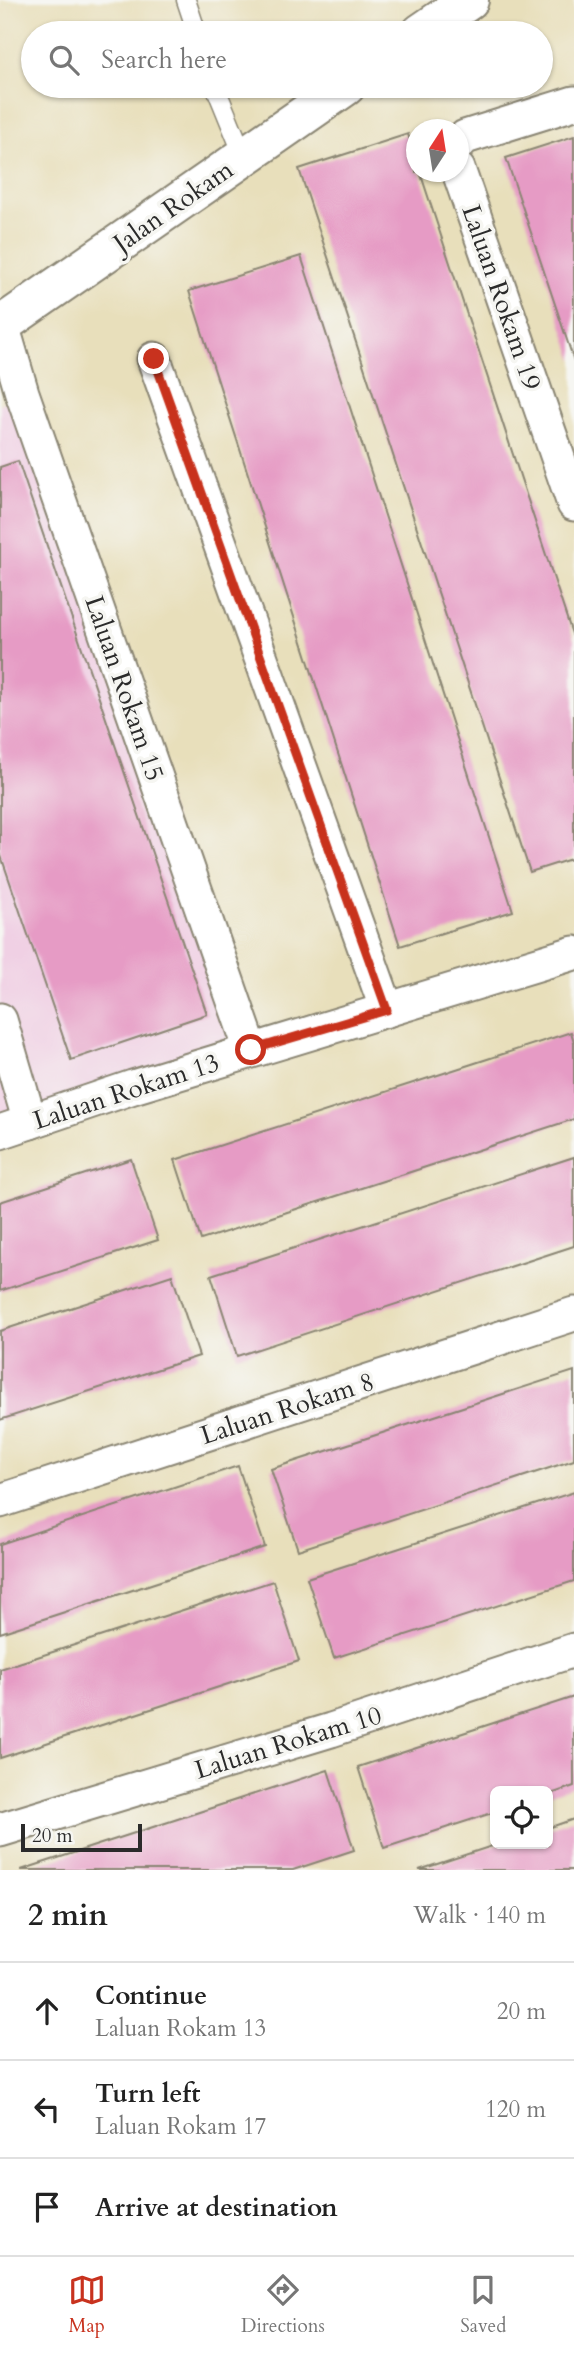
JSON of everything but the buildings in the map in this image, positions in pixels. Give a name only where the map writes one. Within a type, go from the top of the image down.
[{"type":"main road","points":[[438,21],[469,0]]},
{"type":"main road","name":"Jalan Rokam","points":[[1,326],[329,98]]},
{"type":"street","points":[[469,135],[574,103]]},
{"type":"street","name":"Laluan Rokam 19","points":[[463,182],[574,504]]},
{"type":"street","name":"Laluan Rokam 15","points":[[1,326],[11,400],[251,1050]]},
{"type":"street","points":[[154,359],[387,1010]]},
{"type":"street","name":"Laluan Rokam 13","points":[[15,1127],[251,1050],[574,953]]},
{"type":"street","points":[[0,1020],[15,1127]]},
{"type":"street","name":"Laluan Rokam 8","points":[[0,1501],[574,1314]]},
{"type":"street","name":"Laluan Rokam 10","points":[[0,1830],[331,1730],[574,1650]]},
{"type":"lane","points":[[186,0],[193,21]]},
{"type":"lane","points":[[220,98],[244,157]]},
{"type":"shaded area","points":[[22,391],[256,1050],[0,1136],[0,404]]},
{"type":"route","points":[[154,359],[387,1010],[251,1050]]}]
